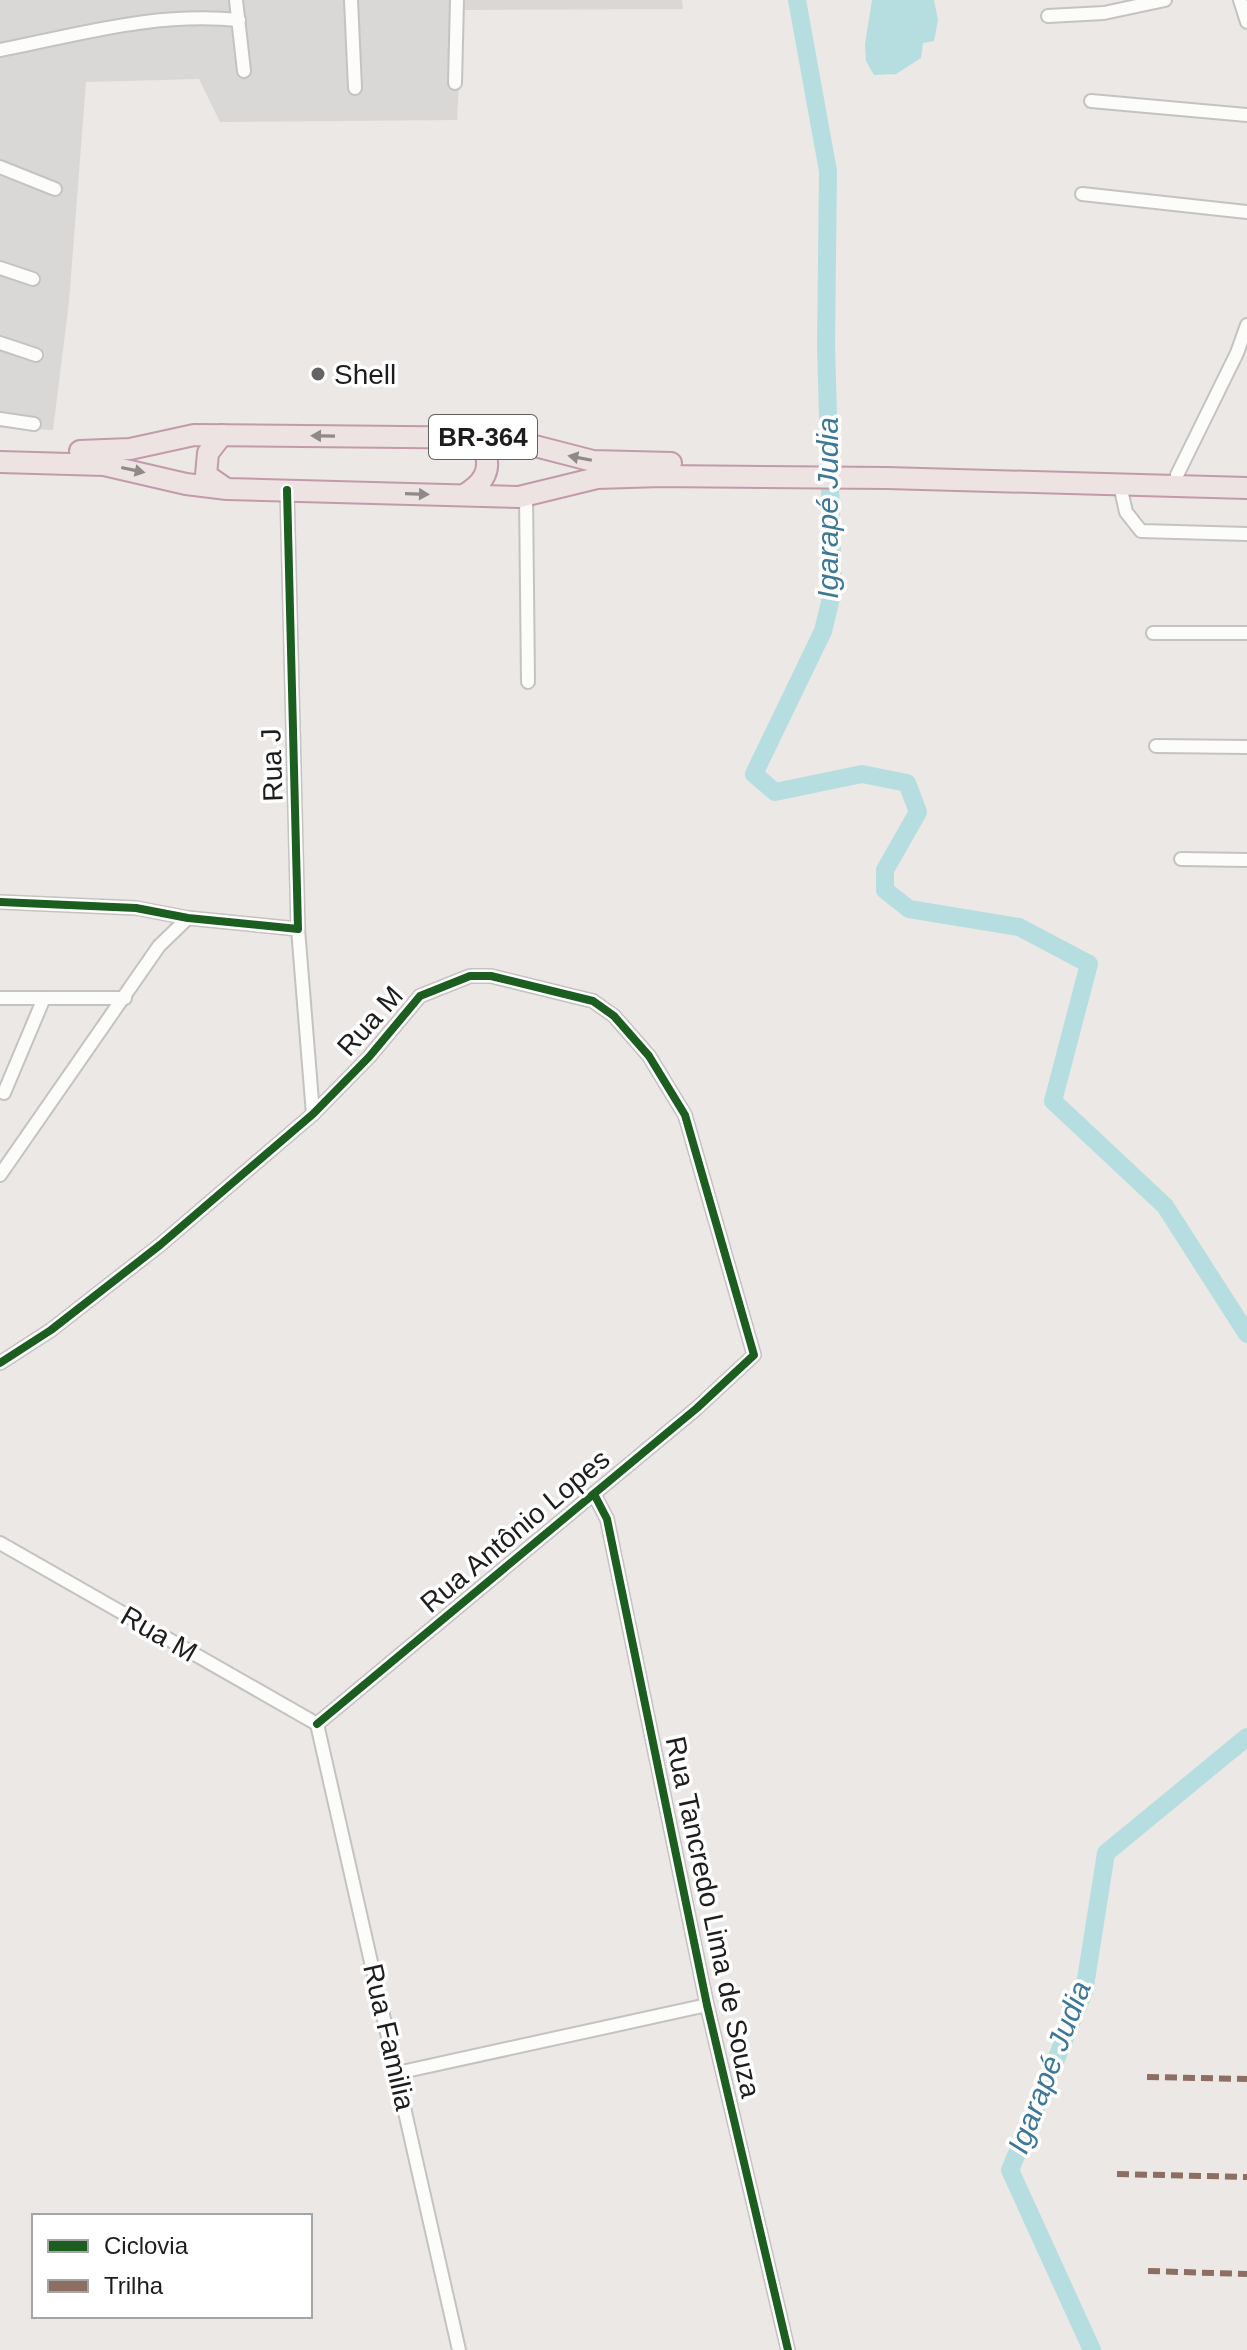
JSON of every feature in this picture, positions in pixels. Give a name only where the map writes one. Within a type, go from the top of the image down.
[{"type":"highway","name":"BR-364","points":[[0,449],[101,452],[130,449],[167,438],[222,435],[468,437],[524,441],[593,461],[742,471]]},
{"type":"highway","points":[[222,435],[208,453],[206,475],[227,489]]},
{"type":"highway","points":[[464,495],[481,482],[487,470],[485,452],[468,437]]},
{"type":"highway","name":"BR-364","points":[[0,462],[104,465],[186,484],[227,489],[464,495],[526,495],[597,478],[742,471],[1247,475]]},
{"type":"highway","name":"BR-364","points":[[886,472],[1120,485],[1247,488]]},
{"type":"street","points":[[236,0],[244,71]]},
{"type":"street","points":[[351,0],[355,88]]},
{"type":"street","points":[[455,83],[457,0]]},
{"type":"street","points":[[1048,16],[1104,13],[1165,0]]},
{"type":"street","points":[[1243,2],[1247,22]]},
{"type":"street","points":[[0,50],[116,25],[201,18],[239,20]]},
{"type":"street","points":[[1091,101],[1247,115]]},
{"type":"street","points":[[0,167],[55,189]]},
{"type":"street","points":[[1082,194],[1247,212]]},
{"type":"street","points":[[0,268],[33,279]]},
{"type":"street","points":[[1177,475],[1237,353],[1247,325]]},
{"type":"street","points":[[0,343],[36,355]]},
{"type":"street","points":[[0,419],[34,424]]},
{"type":"street","points":[[1120,485],[1126,512],[1141,531],[1247,534]]},
{"type":"street","name":"Rua J","points":[[287,490],[298,929],[313,1114]]},
{"type":"street","points":[[526,495],[528,682]]},
{"type":"street","points":[[1153,633],[1247,633]]},
{"type":"street","points":[[1156,746],[1247,747]]},
{"type":"street","points":[[1181,859],[1247,860]]},
{"type":"street","points":[[0,902],[136,908],[188,918],[298,929]]},
{"type":"street","points":[[0,1175],[159,946],[188,918]]},
{"type":"street","name":"Rua M","points":[[0,1363],[51,1330],[160,1245],[313,1114],[369,1057],[420,996],[435,987],[470,976],[491,976],[565,991],[593,1001],[614,1016],[649,1056],[685,1115],[754,1355],[740,1371]]},
{"type":"street","points":[[0,998],[125,998]]},
{"type":"street","points":[[4,1093],[44,998]]},
{"type":"street","name":"Rua Antônio Lopes","points":[[317,1724],[740,1371]]},
{"type":"street","name":"Rua Tancredo Lima de Souza","points":[[594,1494],[607,1519],[707,2005],[788,2350]]},
{"type":"street","name":"Rua M","points":[[0,1543],[317,1724]]},
{"type":"street","name":"Rua Familia","points":[[317,1724],[459,2350]]},
{"type":"street","points":[[397,2073],[707,2005]]},
{"type":"shaded area","points":[[0,0],[682,0],[683,9],[463,10],[457,120],[220,122],[199,79],[86,82],[69,302],[53,430],[0,428]]},
{"type":"water","points":[[872,0],[934,0],[938,20],[934,41],[923,43],[921,58],[896,74],[874,75],[866,61],[865,44]]},
{"type":"waterway","name":"Igarapé Judia","points":[[797,0],[828,171],[826,346],[833,590],[823,631],[754,774],[775,792],[862,774],[907,783],[918,812],[885,870],[885,890],[909,909],[1019,927],[1089,964],[1053,1101],[1165,1206],[1247,1334]]},
{"type":"waterway","name":"Igarapé Judia","points":[[1092,2350],[1010,2170],[1084,1992],[1106,1853],[1247,1737]]},
{"type":"marked path","points":[[1147,2077],[1247,2079]]},
{"type":"marked path","points":[[1117,2174],[1247,2177]]},
{"type":"marked path","points":[[1148,2271],[1247,2274]]},
{"type":"cycle path","points":[[0,902],[136,908],[188,918],[298,929],[287,490]]},
{"type":"cycle path","points":[[0,1363],[51,1330],[160,1245],[313,1114],[369,1057],[420,996],[470,976],[491,976],[593,1001],[614,1016],[649,1056],[685,1115],[754,1355],[697,1408],[317,1724]]},
{"type":"cycle path","points":[[594,1494],[607,1519],[707,2005],[788,2350]]},
{"type":"place","name":"Shell","points":[[318,374]]}]
